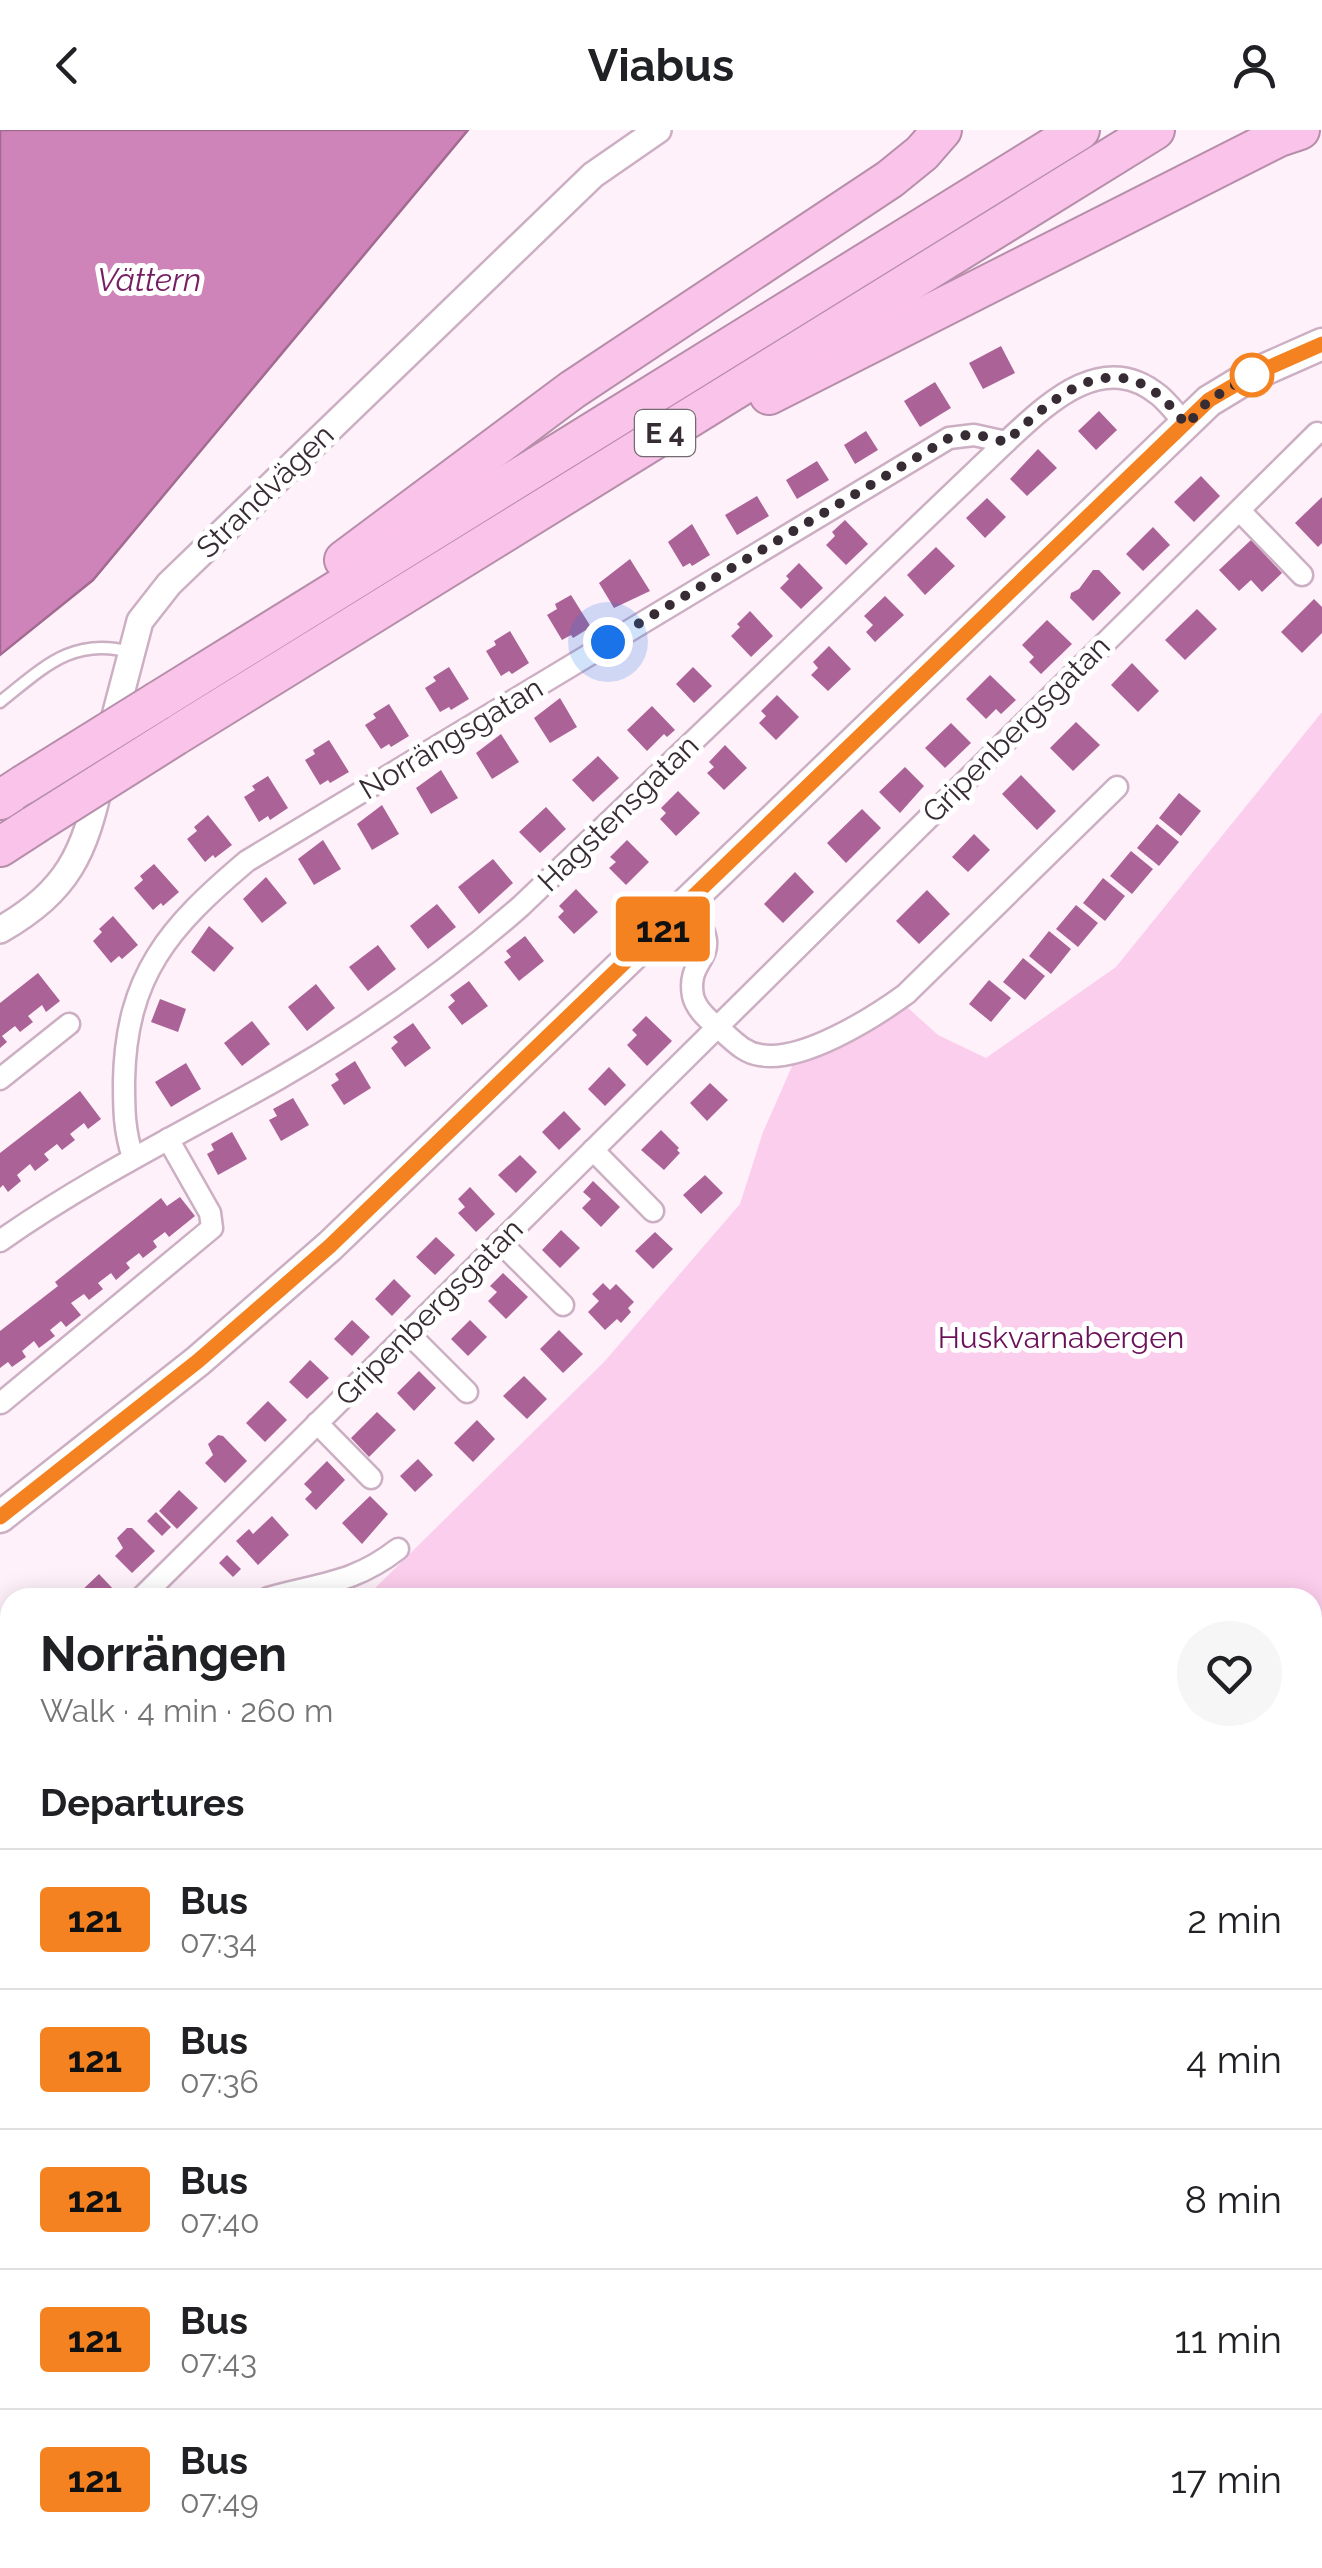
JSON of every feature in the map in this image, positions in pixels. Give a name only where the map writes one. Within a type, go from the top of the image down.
[{"type":"highway","points":[[158,702],[572,390],[890,179],[922,153],[942,130]]},
{"type":"highway","name":"E 4","points":[[11,792],[1080,130]]},
{"type":"highway","name":"E 4","points":[[0,846],[1155,130]]},
{"type":"highway","points":[[552,504],[1279,137],[1300,130]]},
{"type":"main road","points":[[0,1517],[198,1361],[330,1246],[1209,400],[1322,344]]},
{"type":"main road","points":[[1187,425],[1213,416],[1270,384],[1322,364]]},
{"type":"street","name":"Strandvägen","points":[[0,930],[33,909],[78,859],[90,831],[140,621],[169,584],[592,175],[658,130]]},
{"type":"street","name":"Hagstensgatan","points":[[0,1241],[132,1158],[341,1041],[473,948],[1006,442],[1068,389],[1092,380],[1140,384],[1160,396],[1187,425]]},
{"type":"street","name":"Gripenbergsgatan","points":[[151,1588],[1317,433]]},
{"type":"street","name":"Norrängsgatan","points":[[132,1158],[124,1129],[125,1052],[133,1002],[150,965],[176,929],[206,896],[247,861],[949,438],[974,434],[1006,442]]},
{"type":"street","points":[[1240,511],[1302,575]]},
{"type":"street","points":[[688,905],[705,928],[708,944],[694,979],[693,997],[703,1014],[747,1052],[764,1056],[793,1052],[871,1019],[906,994],[1117,787]]},
{"type":"street","points":[[0,1078],[70,1024]]},
{"type":"street","points":[[1,1403],[212,1228],[210,1213],[168,1139]]},
{"type":"street","points":[[593,1150],[653,1212]]},
{"type":"street","points":[[500,1242],[563,1305]]},
{"type":"street","points":[[408,1333],[467,1392]]},
{"type":"street","points":[[317,1423],[371,1478]]},
{"type":"street","points":[[311,1588],[354,1578],[398,1549]]},
{"type":"lane","points":[[0,702],[74,651],[100,646],[131,652]]},
{"type":"green space","name":"Huskvarnabergen","points":[[1322,712],[1322,1588],[375,1588],[604,1362],[740,1204],[763,1132],[793,1064],[853,1042],[907,1007],[938,1035],[986,1058],[1116,967]]},
{"type":"water","name":"Vättern","points":[[0,130],[468,130],[93,580],[0,655]]},
{"type":"building","points":[[1001,346],[1015,373],[983,389],[969,363]]},
{"type":"building","points":[[935,382],[951,408],[920,427],[904,401]]},
{"type":"building","points":[[1099,411],[1117,430],[1096,450],[1078,431]]},
{"type":"building","points":[[866,431],[878,450],[855,464],[844,445]]},
{"type":"building","points":[[1038,449],[1057,468],[1027,496],[1010,479]]},
{"type":"building","points":[[817,461],[829,480],[797,499],[786,480]]},
{"type":"building","points":[[1201,476],[1220,496],[1194,522],[1174,502]]},
{"type":"building","points":[[757,496],[769,516],[737,535],[725,515]]},
{"type":"building","points":[[1322,497],[1322,543],[1318,547],[1295,523]]},
{"type":"building","points":[[987,498],[1006,517],[985,538],[966,518]]},
{"type":"building","points":[[845,520],[868,544],[846,565],[826,545],[835,536],[832,532]]},
{"type":"building","points":[[692,524],[710,555],[683,567],[668,542]]},
{"type":"building","points":[[1153,527],[1170,545],[1143,571],[1126,554]]},
{"type":"building","points":[[1251,540],[1282,573],[1262,592],[1251,580],[1239,591],[1219,570]]},
{"type":"building","points":[[936,547],[955,566],[925,595],[907,575]]},
{"type":"building","points":[[630,559],[650,591],[614,608],[599,583]]},
{"type":"building","points":[[799,563],[823,588],[801,609],[780,588]]},
{"type":"building","points":[[1093,570],[1099,570],[1121,593],[1093,621],[1070,598]]},
{"type":"building","points":[[571,595],[591,627],[562,640],[547,615],[557,609],[555,604]]},
{"type":"building","points":[[885,596],[904,615],[875,642],[866,632],[873,625],[864,616]]},
{"type":"building","points":[[1314,599],[1322,607],[1322,633],[1302,653],[1281,632]]},
{"type":"building","points":[[1197,609],[1217,629],[1185,660],[1165,640]]},
{"type":"building","points":[[750,611],[773,636],[751,657],[731,636]]},
{"type":"building","points":[[1047,620],[1072,644],[1041,674],[1029,662],[1034,657],[1022,645]]},
{"type":"building","points":[[510,631],[529,663],[501,676],[486,651]]},
{"type":"building","points":[[829,646],[851,669],[828,691],[811,675],[818,668],[813,662]]},
{"type":"building","points":[[1132,663],[1159,691],[1138,712],[1111,685]]},
{"type":"building","points":[[449,667],[469,699],[440,712],[425,688],[436,681],[433,677]]},
{"type":"building","points":[[693,667],[712,686],[694,703],[676,684]]},
{"type":"building","points":[[990,675],[1016,700],[1001,714],[996,709],[986,719],[966,699]]},
{"type":"building","points":[[777,695],[799,717],[776,740],[759,723],[766,716],[761,711]]},
{"type":"building","points":[[560,698],[577,727],[550,743],[534,718]]},
{"type":"building","points":[[389,704],[409,736],[381,749],[365,725],[376,718],[373,714]]},
{"type":"building","points":[[652,706],[675,730],[667,737],[664,734],[647,751],[627,730]]},
{"type":"building","points":[[1076,722],[1100,745],[1073,771],[1050,748]]},
{"type":"building","points":[[951,723],[971,743],[945,768],[925,748]]},
{"type":"building","points":[[501,734],[519,762],[492,779],[476,753]]},
{"type":"building","points":[[329,740],[349,772],[320,785],[305,760]]},
{"type":"building","points":[[725,745],[747,768],[724,790],[707,773],[714,767],[709,762]]},
{"type":"building","points":[[598,756],[619,778],[593,802],[572,780]]},
{"type":"building","points":[[905,767],[924,786],[900,813],[879,792]]},
{"type":"building","points":[[441,770],[458,798],[431,814],[416,788]]},
{"type":"building","points":[[1021,775],[1056,811],[1037,830],[1002,794]]},
{"type":"building","points":[[268,776],[288,808],[259,822],[244,797],[255,790],[252,786]]},
{"type":"building","points":[[678,791],[700,813],[676,836],[660,819],[666,813],[661,808]]},
{"type":"building","points":[[1179,793],[1201,811],[1181,836],[1159,818]]},
{"type":"building","points":[[382,805],[399,834],[372,850],[357,824]]},
{"type":"building","points":[[546,807],[566,829],[540,853],[519,832]]},
{"type":"building","points":[[862,809],[881,828],[846,863],[827,843]]},
{"type":"building","points":[[208,815],[232,845],[205,862],[187,839]]},
{"type":"building","points":[[1157,824],[1179,842],[1159,866],[1137,848]]},
{"type":"building","points":[[974,834],[990,850],[968,872],[952,857]]},
{"type":"building","points":[[323,840],[341,869],[314,885],[298,859]]},
{"type":"building","points":[[627,840],[649,862],[626,885],[609,868],[616,862],[610,857]]},
{"type":"building","points":[[1131,851],[1153,869],[1132,894],[1110,876]]},
{"type":"building","points":[[493,859],[513,883],[479,914],[458,887]]},
{"type":"building","points":[[154,864],[179,892],[153,910],[134,888],[143,880],[140,876]]},
{"type":"building","points":[[795,872],[814,892],[783,923],[764,904]]},
{"type":"building","points":[[266,877],[287,903],[262,923],[243,899]]},
{"type":"building","points":[[1103,878],[1125,896],[1105,921],[1083,903]]},
{"type":"building","points":[[576,889],[598,912],[574,934],[558,917],[564,911],[559,906]]},
{"type":"building","points":[[927,890],[950,914],[919,944],[896,921]]},
{"type":"building","points":[[437,904],[456,927],[428,949],[410,926]]},
{"type":"building","points":[[1076,905],[1098,923],[1078,947],[1056,929]]},
{"type":"building","points":[[113,916],[138,945],[111,963],[93,941]]},
{"type":"building","points":[[209,926],[234,948],[214,972],[191,952]]},
{"type":"building","points":[[1049,931],[1071,949],[1051,974],[1029,956]]},
{"type":"building","points":[[525,936],[544,961],[519,981],[504,962],[511,957],[506,951]]},
{"type":"building","points":[[378,945],[396,969],[368,991],[349,967]]},
{"type":"building","points":[[1023,958],[1045,976],[1025,1000],[1003,982]]},
{"type":"building","points":[[38,973],[60,1001],[46,1012],[42,1005],[28,1016],[33,1022],[20,1032],[15,1026],[2,1036],[7,1042],[0,1048],[0,1003]]},
{"type":"building","points":[[989,980],[1011,998],[991,1022],[969,1004]]},
{"type":"building","points":[[469,981],[488,1006],[462,1025],[448,1007],[455,1001],[450,995]]},
{"type":"building","points":[[316,984],[335,1008],[307,1031],[288,1007]]},
{"type":"building","points":[[160,999],[186,1009],[178,1032],[151,1022]]},
{"type":"building","points":[[646,1016],[672,1041],[647,1066],[627,1045],[637,1035],[632,1030]]},
{"type":"building","points":[[252,1021],[270,1044],[242,1066],[224,1043]]},
{"type":"building","points":[[413,1023],[431,1048],[405,1067],[391,1048],[398,1042],[393,1037]]},
{"type":"building","points":[[355,1061],[371,1088],[344,1105],[331,1085],[339,1080],[335,1074]]},
{"type":"building","points":[[186,1063],[201,1089],[171,1107],[155,1082]]},
{"type":"building","points":[[609,1067],[626,1085],[605,1106],[588,1089]]},
{"type":"building","points":[[710,1083],[728,1100],[707,1121],[690,1103]]},
{"type":"building","points":[[80,1091],[101,1119],[88,1129],[84,1123],[70,1134],[75,1140],[62,1150],[57,1144],[44,1154],[49,1160],[35,1171],[30,1164],[17,1175],[21,1181],[8,1192],[3,1185],[0,1188],[0,1153]]},
{"type":"building","points":[[293,1098],[309,1125],[281,1141],[269,1120],[277,1116],[273,1109]]},
{"type":"building","points":[[564,1111],[581,1129],[559,1150],[542,1132]]},
{"type":"building","points":[[661,1130],[680,1153],[664,1170],[641,1150]]},
{"type":"building","points":[[232,1132],[247,1159],[218,1175],[207,1154],[214,1150],[211,1144]]},
{"type":"building","points":[[520,1155],[537,1172],[516,1193],[498,1175]]},
{"type":"building","points":[[705,1175],[723,1193],[701,1214],[683,1195]]},
{"type":"building","points":[[593,1181],[620,1207],[601,1227],[582,1208],[591,1199],[583,1192]]},
{"type":"building","points":[[470,1187],[495,1214],[476,1232],[458,1213],[465,1207],[458,1199]]},
{"type":"building","points":[[180,1197],[195,1216],[169,1237],[165,1232],[153,1241],[157,1247],[143,1258],[139,1253],[126,1263],[130,1268],[116,1280],[111,1273],[98,1283],[103,1289],[89,1300],[84,1294],[71,1303],[81,1315],[66,1327],[61,1321],[50,1330],[55,1336],[39,1348],[34,1341],[22,1351],[26,1357],[12,1367],[8,1362],[0,1368],[0,1331],[161,1198],[167,1206]]},
{"type":"building","points":[[561,1230],[580,1248],[560,1268],[542,1250]]},
{"type":"building","points":[[655,1232],[673,1249],[653,1269],[635,1251]]},
{"type":"building","points":[[436,1237],[455,1255],[435,1275],[416,1257]]},
{"type":"building","points":[[503,1273],[528,1297],[506,1319],[488,1301],[497,1292],[490,1286]]},
{"type":"building","points":[[394,1279],[411,1296],[392,1316],[375,1299]]},
{"type":"building","points":[[603,1283],[610,1290],[616,1284],[634,1302],[621,1323],[617,1319],[605,1330],[588,1312],[599,1301],[592,1294]]},
{"type":"building","points":[[352,1320],[370,1337],[352,1356],[334,1339]]},
{"type":"building","points":[[470,1320],[487,1337],[468,1356],[451,1339]]},
{"type":"building","points":[[559,1330],[583,1354],[563,1373],[540,1349]]},
{"type":"building","points":[[310,1360],[329,1378],[307,1399],[289,1382]]},
{"type":"building","points":[[419,1371],[436,1388],[414,1411],[397,1393]]},
{"type":"building","points":[[524,1376],[547,1399],[527,1419],[503,1396]]},
{"type":"building","points":[[268,1401],[287,1420],[265,1442],[246,1423]]},
{"type":"building","points":[[377,1412],[396,1430],[369,1457],[351,1438]]},
{"type":"building","points":[[477,1420],[495,1439],[473,1462],[454,1443]]},
{"type":"building","points":[[218,1435],[247,1461],[225,1483],[205,1463],[213,1455],[208,1444]]},
{"type":"building","points":[[418,1459],[433,1475],[415,1492],[400,1476]]},
{"type":"building","points":[[327,1461],[345,1480],[316,1510],[305,1499],[312,1492],[304,1484]]},
{"type":"building","points":[[179,1490],[198,1508],[177,1529],[159,1511]]},
{"type":"building","points":[[370,1496],[388,1514],[362,1544],[342,1523]]},
{"type":"building","points":[[156,1512],[171,1527],[162,1536],[147,1521]]},
{"type":"building","points":[[272,1516],[289,1535],[258,1565],[236,1541],[249,1529],[253,1534]]},
{"type":"building","points":[[132,1528],[155,1551],[132,1573],[115,1556],[123,1548],[117,1538]]},
{"type":"building","points":[[227,1555],[241,1569],[233,1577],[219,1563]]},
{"type":"building","points":[[99,1574],[112,1588],[84,1588]]},
{"type":"bus line","name":"121","points":[[0,1517],[198,1361],[330,1246],[1209,400],[1252,375],[1322,344]]},
{"type":"route","points":[[608,642],[949,438],[974,434],[1006,442],[1047,404],[1068,389],[1092,380],[1140,384],[1160,396],[1187,425],[1209,400],[1252,375]]}]
